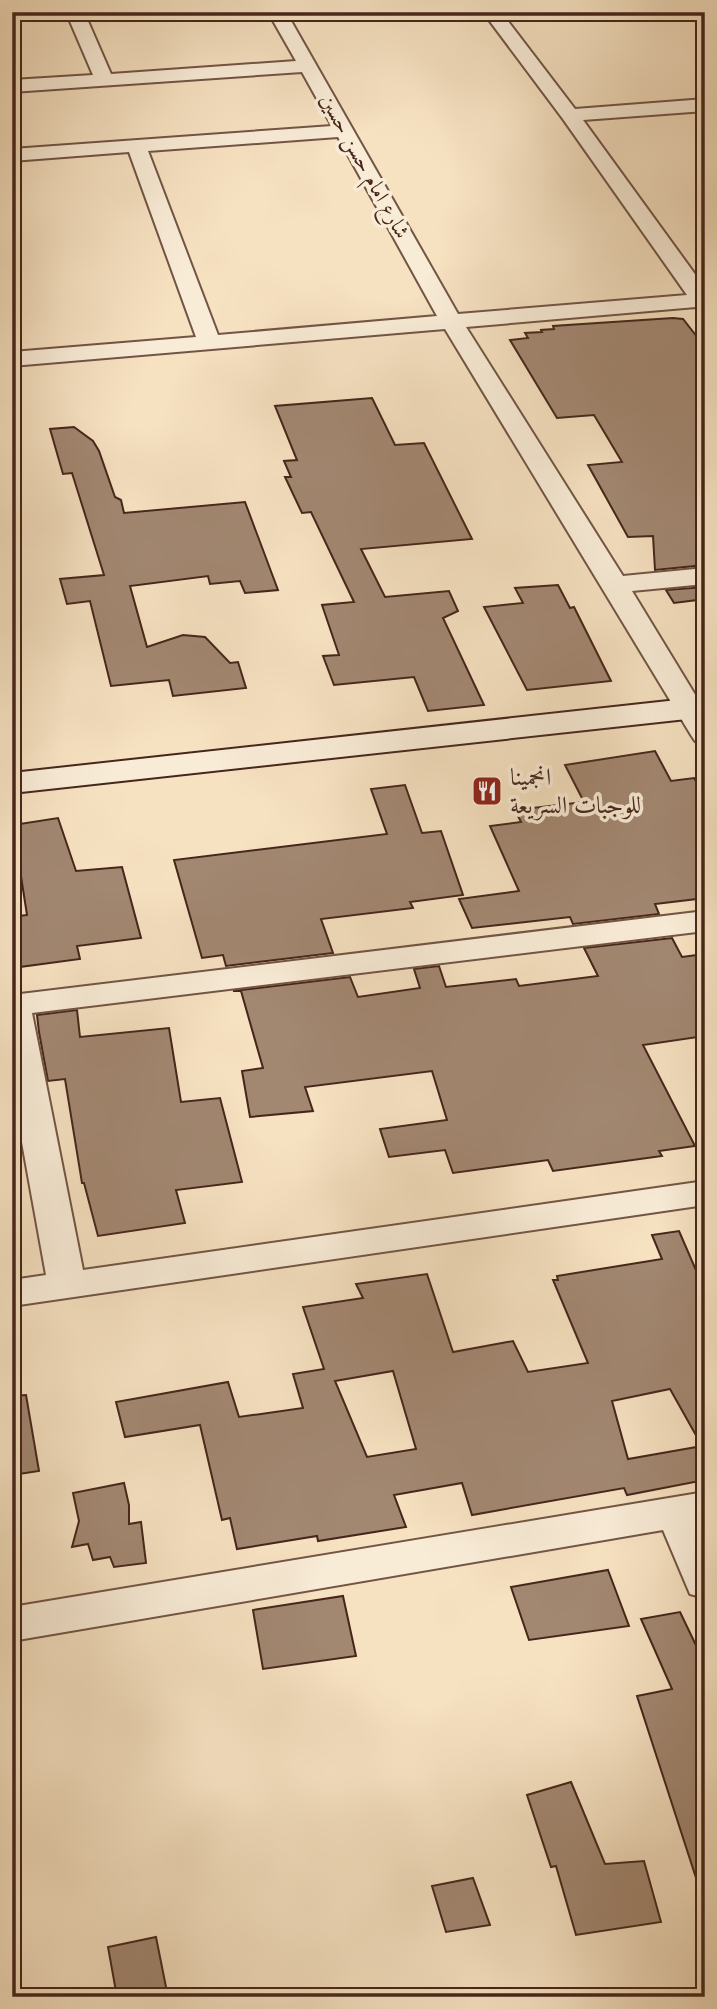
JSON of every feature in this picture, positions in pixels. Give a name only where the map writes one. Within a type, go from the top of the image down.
[{"type":"street","points":[[75,12],[105,81]]},
{"type":"street","name":"شارع امام حسن حسين","points":[[277,12],[451,321],[700,719]]},
{"type":"street","points":[[492,12],[704,301]]},
{"type":"street","points":[[12,86],[309,66]]},
{"type":"street","points":[[570,115],[705,105]]},
{"type":"street","points":[[12,155],[345,131]]},
{"type":"street","points":[[136,146],[209,341]]},
{"type":"street","points":[[12,359],[704,301]]},
{"type":"street","points":[[615,585],[705,576]]},
{"type":"street","points":[[12,783],[700,719]]},
{"type":"street","points":[[12,797],[700,719]]},
{"type":"street","points":[[67,1285],[13,1005],[705,921]]},
{"type":"street","points":[[12,1293],[705,1192]]},
{"type":"street","points":[[12,1625],[691,1509],[705,1582]]},
{"type":"building","points":[[683,319],[705,347],[705,565],[655,570],[653,536],[628,537],[588,465],[622,462],[594,415],[557,418],[510,340],[528,338],[525,333],[554,329],[553,326]]},
{"type":"building","points":[[372,398],[395,445],[424,443],[472,539],[361,549],[385,597],[449,591],[458,611],[443,618],[484,705],[428,711],[414,677],[334,685],[323,656],[339,655],[322,605],[354,602],[311,512],[302,513],[285,477],[291,477],[284,461],[297,460],[275,406]]},
{"type":"building","points":[[74,427],[93,441],[99,451],[115,497],[121,500],[124,513],[245,502],[278,590],[245,593],[240,581],[210,584],[208,576],[130,586],[147,647],[183,635],[205,637],[230,663],[238,662],[246,688],[173,696],[169,680],[111,686],[90,601],[67,604],[60,579],[104,575],[72,473],[63,474],[50,429]]},
{"type":"building","points":[[558,585],[570,608],[574,607],[611,681],[527,690],[484,607],[523,603],[515,588]]},
{"type":"building","points":[[705,587],[705,599],[674,603],[666,590]]},
{"type":"building","points":[[655,751],[671,781],[694,778],[705,796],[705,898],[655,904],[659,914],[573,924],[570,917],[472,928],[459,899],[519,891],[490,826],[521,822],[515,810],[584,802],[565,765]]},
{"type":"building","points":[[405,785],[422,833],[441,831],[463,895],[410,902],[413,908],[321,919],[333,953],[226,966],[223,955],[202,958],[174,860],[387,834],[371,789]]},
{"type":"building","points":[[58,818],[76,871],[122,867],[141,938],[77,946],[80,959],[12,968],[12,917],[27,915],[13,825]]},
{"type":"building","points":[[672,938],[682,957],[705,954],[705,1036],[643,1045],[695,1146],[659,1151],[662,1156],[553,1171],[548,1160],[453,1173],[445,1150],[389,1157],[380,1129],[447,1120],[432,1071],[305,1087],[313,1111],[250,1117],[242,1071],[263,1068],[241,991],[233,991],[350,977],[358,997],[420,988],[414,969],[439,966],[446,987],[516,979],[519,986],[598,976],[584,948]]},
{"type":"building","points":[[77,1010],[80,1037],[169,1028],[181,1102],[220,1098],[242,1182],[176,1190],[185,1223],[98,1236],[82,1183],[65,1079],[48,1081],[37,1015]]},
{"type":"building","points":[[679,1231],[705,1291],[705,1480],[627,1495],[624,1488],[472,1515],[462,1483],[394,1495],[406,1527],[318,1541],[317,1536],[237,1549],[230,1518],[222,1520],[200,1425],[125,1437],[116,1402],[228,1382],[239,1417],[303,1408],[293,1374],[324,1369],[303,1307],[363,1298],[356,1284],[427,1274],[453,1352],[513,1341],[528,1372],[588,1363],[553,1280],[558,1280],[557,1276],[662,1259],[652,1235]],"holes":[[[393,1371],[416,1449],[367,1457],[335,1381]],[[670,1389],[702,1446],[628,1459],[612,1401]]]},
{"type":"building","points":[[26,1395],[39,1471],[12,1475],[12,1396]]},
{"type":"building","points":[[124,1483],[129,1505],[129,1524],[141,1522],[146,1563],[114,1567],[110,1557],[93,1560],[88,1544],[72,1547],[79,1521],[73,1493]]},
{"type":"building","points":[[608,1570],[629,1626],[529,1640],[511,1587]]},
{"type":"building","points":[[343,1596],[356,1656],[263,1669],[253,1610]]},
{"type":"building","points":[[680,1612],[705,1664],[705,1886],[699,1887],[637,1696],[672,1689],[641,1619]]},
{"type":"building","points":[[571,1782],[605,1864],[644,1861],[661,1922],[576,1935],[556,1866],[551,1867],[527,1795]]},
{"type":"building","points":[[473,1878],[490,1925],[446,1932],[432,1886]]},
{"type":"building","points":[[156,1937],[168,1997],[117,1997],[108,1947]]},
{"type":"place","name":"انجمينا للوجبات السريعة","points":[[487,791]]}]
